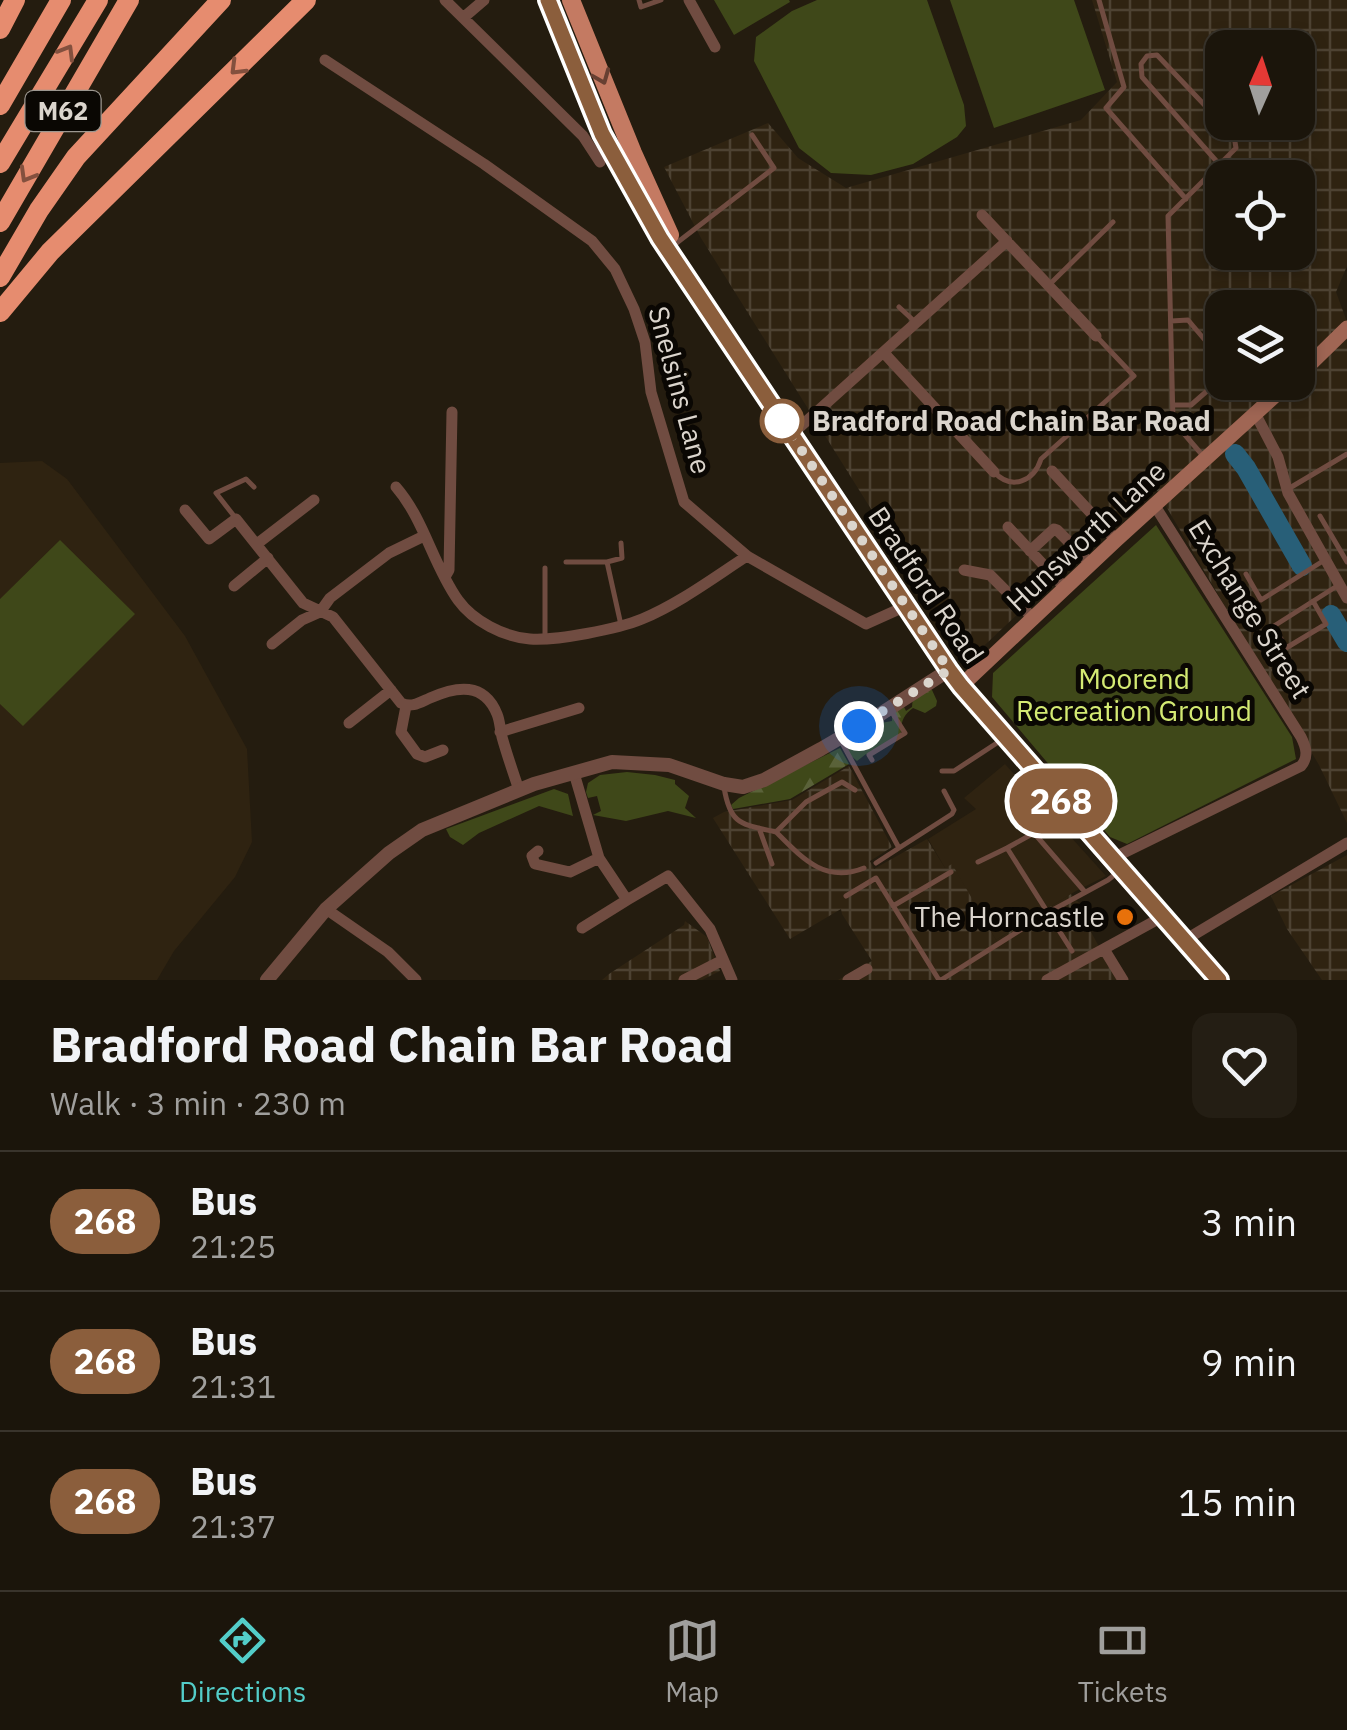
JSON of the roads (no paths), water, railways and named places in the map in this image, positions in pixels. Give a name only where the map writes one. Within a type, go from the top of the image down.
[{"type":"highway","points":[[0,29],[14,0]]},
{"type":"highway","points":[[0,106],[61,0]]},
{"type":"highway","name":"M62","points":[[0,163],[98,0]]},
{"type":"highway","name":"M62","points":[[0,222],[128,0]]},
{"type":"highway","points":[[0,277],[39,210],[76,158],[221,0]]},
{"type":"highway","points":[[0,312],[50,252],[306,0]]},
{"type":"main road","name":"Bradford Road","points":[[548,0],[620,170],[694,291],[949,670],[1219,980]]},
{"type":"main road","name":"Bradford Road","points":[[571,0],[694,291]]},
{"type":"main road","points":[[1315,359],[1347,328]]},
{"type":"main road","name":"Hunsworth Lane","points":[[961,686],[1271,400]]},
{"type":"street","points":[[445,0],[583,136],[600,162]]},
{"type":"street","points":[[464,18],[484,0]]},
{"type":"street","points":[[689,0],[715,47]]},
{"type":"street","name":"Snelsins Lane","points":[[325,60],[484,164],[592,241],[615,269],[644,342],[652,392],[684,502],[747,556],[866,624],[906,606]]},
{"type":"street","points":[[982,215],[1096,336]]},
{"type":"street","points":[[791,435],[1007,241]]},
{"type":"street","points":[[884,353],[994,472]]},
{"type":"street","points":[[445,577],[449,570],[452,412]]},
{"type":"street","points":[[1256,415],[1278,457],[1288,489],[1347,598]]},
{"type":"street","points":[[1052,471],[1116,540]]},
{"type":"street","points":[[396,487],[408,501],[458,600],[480,621],[528,639],[599,631],[640,620],[747,556]]},
{"type":"street","points":[[258,544],[314,500]]},
{"type":"street","name":"Exchange Street","points":[[1116,864],[1301,766],[1306,757],[1302,737],[1155,506]]},
{"type":"street","points":[[185,510],[209,539],[236,519],[303,604],[333,617],[406,706],[463,688],[487,697],[496,709],[519,790]]},
{"type":"street","points":[[1008,527],[1066,589]]},
{"type":"street","points":[[1030,550],[1054,529],[1091,564]]},
{"type":"street","points":[[272,644],[302,620],[320,612],[330,598],[389,553],[424,536]]},
{"type":"street","points":[[234,586],[268,558]]},
{"type":"street","points":[[964,570],[990,575],[1034,620]]},
{"type":"street","points":[[267,980],[326,909],[389,853],[422,830],[519,790],[612,762],[669,765],[743,787],[764,780],[839,738],[949,670]]},
{"type":"street","points":[[349,723],[391,690]]},
{"type":"street","points":[[406,706],[401,732],[417,754],[425,757],[443,750]]},
{"type":"street","points":[[500,732],[579,708]]},
{"type":"street","points":[[574,773],[599,858],[627,900]]},
{"type":"street","points":[[1185,940],[1347,843]]},
{"type":"street","points":[[538,852],[532,856],[536,864],[570,872],[599,858]]},
{"type":"street","points":[[582,928],[668,876],[710,929],[732,980]]},
{"type":"street","points":[[326,909],[388,952],[416,980]]},
{"type":"street","points":[[1047,980],[1162,916]]},
{"type":"street","points":[[1104,949],[1123,980]]},
{"type":"street","points":[[684,980],[723,960]]},
{"type":"street","points":[[848,980],[868,969]]},
{"type":"lane","points":[[639,0],[641,7],[661,0]]},
{"type":"lane","points":[[1099,0],[1124,87],[1106,108],[1186,198]]},
{"type":"lane","points":[[1158,55],[1234,136],[1236,148],[1218,164],[1142,76],[1143,60],[1148,56],[1158,55]]},
{"type":"lane","points":[[674,244],[774,168],[752,135]]},
{"type":"lane","points":[[1205,178],[1168,216],[1173,422],[1206,460]]},
{"type":"lane","points":[[1049,286],[1113,222]]},
{"type":"lane","points":[[899,306],[916,323]]},
{"type":"lane","points":[[1171,321],[1188,320],[1210,346],[1213,380],[1207,392],[1191,406],[1172,405]]},
{"type":"lane","points":[[994,472],[1011,482],[1030,478],[1042,459],[1134,376],[1096,336]]},
{"type":"lane","points":[[1288,489],[1347,454]]},
{"type":"lane","points":[[236,519],[216,492],[246,479],[254,487]]},
{"type":"lane","points":[[1320,516],[1347,562]]},
{"type":"lane","points":[[566,562],[622,558],[622,544]]},
{"type":"lane","points":[[1246,574],[1261,600],[1326,560]]},
{"type":"lane","points":[[607,562],[622,625]]},
{"type":"lane","points":[[545,568],[546,638]]},
{"type":"lane","points":[[1313,601],[1326,624],[1286,648],[1274,626],[1313,601],[1340,584]]},
{"type":"lane","points":[[872,760],[869,755],[905,733],[889,708]]},
{"type":"lane","points":[[839,738],[899,848]]},
{"type":"lane","points":[[942,771],[954,771],[1005,738]]},
{"type":"lane","points":[[776,832],[806,802],[842,782],[855,790]]},
{"type":"lane","points":[[724,784],[730,812],[746,825],[776,832],[801,857],[828,873],[864,868]]},
{"type":"lane","points":[[876,863],[952,814],[954,810],[944,791]]},
{"type":"lane","points":[[759,828],[772,864]]},
{"type":"lane","points":[[978,862],[1034,833],[1085,892]]},
{"type":"lane","points":[[1007,848],[1072,951]]},
{"type":"lane","points":[[846,896],[876,878],[940,980],[1108,880],[1116,864]]},
{"type":"lane","points":[[893,906],[952,872]]},
{"type":"waterway","points":[[1235,454],[1302,566]]},
{"type":"waterway","points":[[1331,615],[1347,642]]},
{"type":"place","name":"Bradford Road Chain Bar Road","points":[[782,421]]},
{"type":"place","name":"The Horncastle","points":[[1125,917]]},
{"type":"park label","name":"Moorend Recreation Ground","points":[[1134,695]]}]
